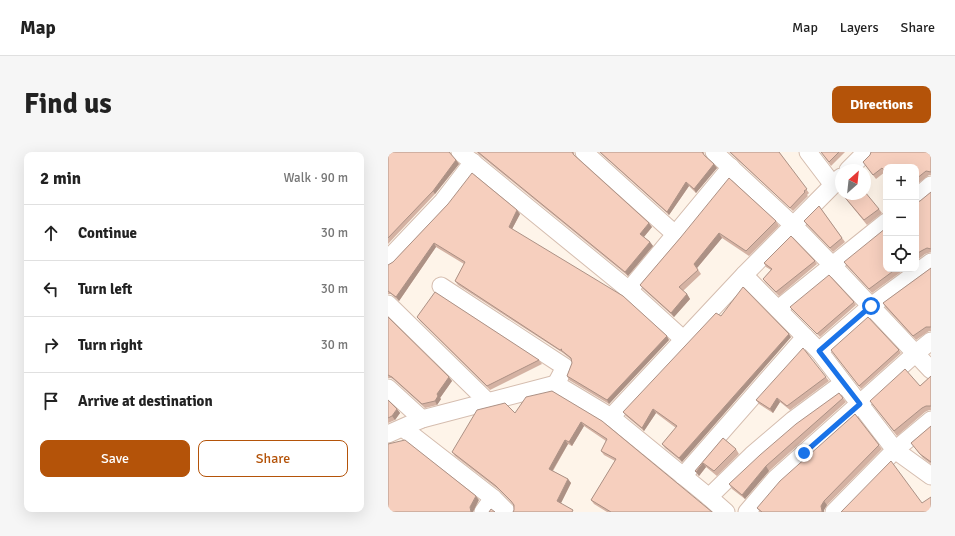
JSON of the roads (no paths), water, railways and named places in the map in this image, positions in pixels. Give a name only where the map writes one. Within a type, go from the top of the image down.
[{"type":"street","points":[[584,152],[676,235]]},
{"type":"street","points":[[714,152],[793,225],[916,352],[931,370]]},
{"type":"street","points":[[808,152],[835,180]]},
{"type":"street","points":[[854,164],[866,152]]},
{"type":"street","points":[[388,258],[443,201],[467,157],[629,290],[683,339]]},
{"type":"street","points":[[629,290],[732,167]]},
{"type":"street","points":[[611,417],[744,275],[835,184]]},
{"type":"street","points":[[919,195],[931,185]]},
{"type":"street","points":[[778,309],[883,224]]},
{"type":"street","points":[[819,351],[871,306],[931,262]]},
{"type":"street","points":[[744,275],[819,351],[895,450],[931,476]]},
{"type":"street","points":[[442,286],[565,367],[556,384]]},
{"type":"street","points":[[388,304],[488,402]]},
{"type":"street","points":[[683,476],[805,337]]},
{"type":"street","points":[[747,512],[776,478],[916,352],[931,341]]},
{"type":"street","points":[[709,497],[752,455],[787,425],[843,383]]},
{"type":"street","points":[[392,432],[422,419],[556,384],[611,417],[726,512]]},
{"type":"street","points":[[388,388],[422,419]]},
{"type":"street","points":[[834,512],[895,450],[931,420]]},
{"type":"street","points":[[392,432],[493,498],[506,512]]},
{"type":"street","points":[[483,512],[493,498]]}]
